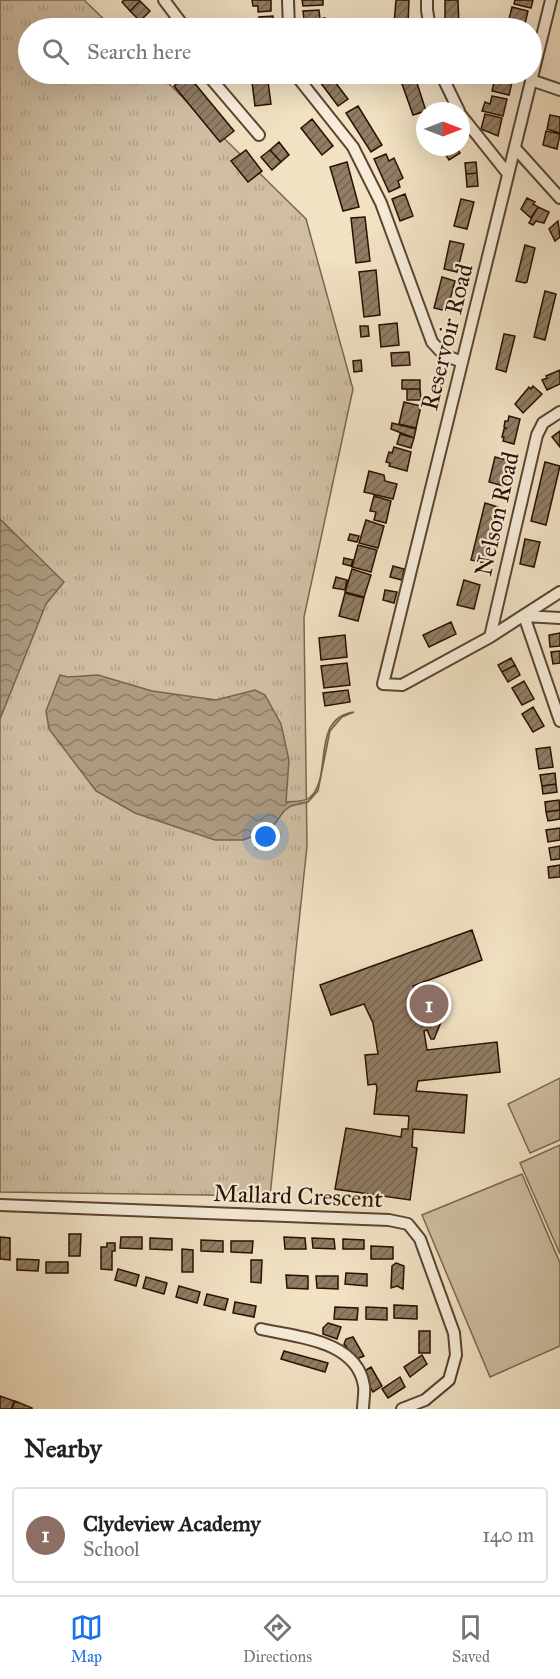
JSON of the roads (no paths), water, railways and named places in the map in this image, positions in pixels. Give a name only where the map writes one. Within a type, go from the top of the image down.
[{"type":"street","points":[[164,0],[178,18]]},
{"type":"street","points":[[288,0],[289,18]]},
{"type":"street","points":[[428,0],[428,18]]},
{"type":"street","name":"Reservoir Road","points":[[542,36],[551,0]]},
{"type":"street","points":[[216,84],[259,135]]},
{"type":"street","points":[[303,84],[353,147],[381,202],[432,342],[444,355],[462,362]]},
{"type":"street","points":[[446,84],[455,102]]},
{"type":"street","name":"Reservoir Road","points":[[490,637],[402,685],[383,684],[530,84]]},
{"type":"street","points":[[542,84],[560,90]]},
{"type":"street","points":[[470,126],[508,174]]},
{"type":"street","points":[[514,148],[560,198]]},
{"type":"street","name":"Nelson Road","points":[[490,637],[537,435],[543,423],[560,412]]},
{"type":"street","points":[[490,637],[560,592]]},
{"type":"street","points":[[524,616],[560,618]]},
{"type":"street","points":[[524,616],[560,721]]},
{"type":"street","name":"Mallard Crescent","points":[[0,1206],[389,1220],[408,1224],[420,1239],[454,1333],[456,1355],[449,1380],[423,1405],[402,1409]]},
{"type":"street","points":[[261,1329],[328,1345],[346,1355],[360,1372],[364,1386],[363,1409]]},
{"type":"water","points":[[0,519],[64,582],[46,604],[0,719]]},
{"type":"water","points":[[60,675],[68,677],[98,675],[152,691],[216,700],[255,690],[265,695],[281,724],[289,760],[286,802],[307,799],[316,789],[327,737],[332,725],[340,717],[354,712],[342,717],[330,731],[318,791],[308,802],[291,806],[265,832],[243,840],[215,840],[135,813],[96,791],[49,729],[46,711]]},
{"type":"place","name":"Clydeview Academy","points":[[429,1004]]}]
